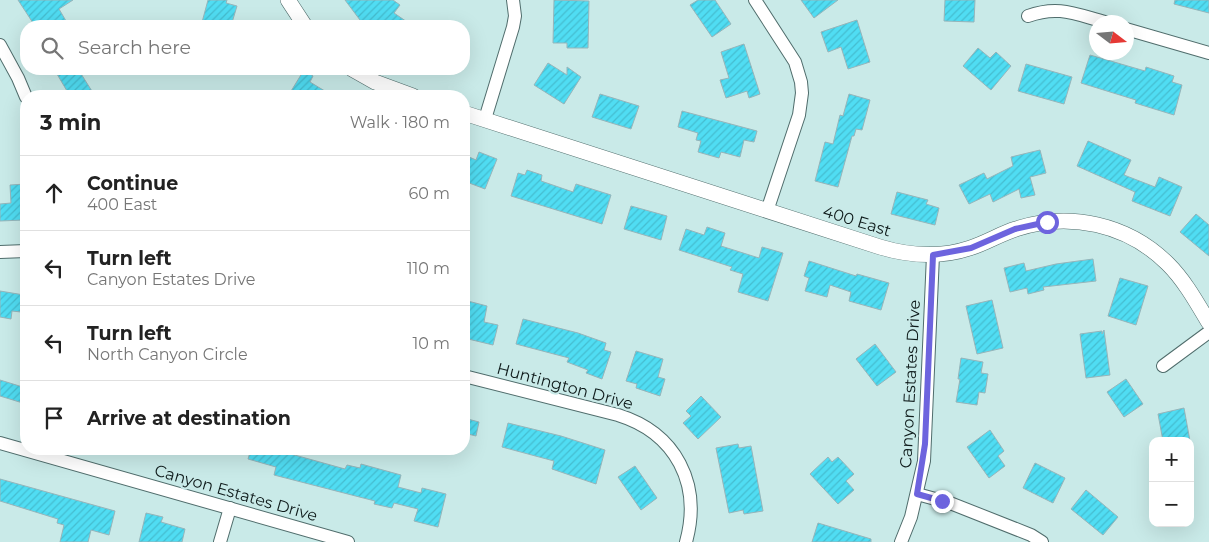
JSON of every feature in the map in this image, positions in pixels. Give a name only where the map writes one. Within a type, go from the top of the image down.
[{"type":"street","points":[[288,0],[301,20]]},
{"type":"street","points":[[485,120],[514,27],[514,0]]},
{"type":"street","points":[[755,0],[795,62],[802,93],[799,115],[767,211]]},
{"type":"street","points":[[1028,16],[1041,11],[1055,10],[1089,18]]},
{"type":"street","points":[[1134,31],[1209,53]]},
{"type":"street","points":[[0,45],[23,90]]},
{"type":"street","points":[[362,75],[374,82],[396,90]]},
{"type":"street","name":"400 East","points":[[470,115],[893,251],[933,255],[971,248],[999,235],[1032,224],[1063,221],[1097,224],[1115,229],[1158,254],[1180,278],[1209,323]]},
{"type":"street","points":[[0,252],[20,251]]},
{"type":"street","name":"Canyon Estates Drive","points":[[901,542],[911,517],[917,494],[925,444],[933,255]]},
{"type":"street","points":[[1163,366],[1209,332]]},
{"type":"street","name":"Huntington Drive","points":[[470,378],[618,415],[638,422],[655,433],[676,457],[688,486],[691,517],[686,542]]},
{"type":"street","name":"Canyon Estates Drive","points":[[0,443],[20,449]]},
{"type":"street","name":"Canyon Estates Drive","points":[[42,455],[348,542]]},
{"type":"street","points":[[917,494],[959,507],[1031,535],[1042,542]]},
{"type":"street","points":[[220,542],[230,508]]},
{"type":"building","points":[[18,0],[73,0],[59,9],[65,20],[31,20]]},
{"type":"building","points":[[208,0],[227,0],[226,3],[237,6],[233,20],[203,20]]},
{"type":"building","points":[[345,0],[393,0],[400,5],[394,13],[404,20],[360,20]]},
{"type":"building","points":[[554,0],[589,1],[588,48],[567,48],[567,43],[553,43]]},
{"type":"building","points":[[698,0],[715,0],[731,24],[712,37],[690,5]]},
{"type":"building","points":[[801,0],[838,0],[814,18]]},
{"type":"building","points":[[945,0],[975,0],[974,22],[944,21]]},
{"type":"building","points":[[1175,0],[1209,0],[1209,13],[1174,4]]},
{"type":"building","points":[[857,20],[870,62],[848,69],[841,47],[828,52],[821,32]]},
{"type":"building","points":[[744,44],[760,94],[749,98],[747,91],[726,98],[720,80],[729,78],[721,52]]},
{"type":"building","points":[[978,48],[990,58],[996,52],[1011,66],[991,90],[963,66]]},
{"type":"building","points":[[1089,58],[1089,60],[1107,60],[1145,71],[1146,67],[1174,76],[1172,82],[1182,85],[1174,115],[1135,103],[1136,100],[1081,83]]},
{"type":"building","points":[[548,63],[567,75],[567,67],[581,77],[564,104],[534,85]]},
{"type":"building","points":[[1026,64],[1072,77],[1064,104],[1018,91]]},
{"type":"building","points":[[58,75],[82,75],[91,90],[66,90]]},
{"type":"building","points":[[301,75],[312,75],[313,76],[310,82],[323,90],[292,90]]},
{"type":"building","points":[[600,94],[639,106],[631,129],[592,117]]},
{"type":"building","points":[[849,94],[870,100],[862,130],[856,129],[854,136],[852,136],[838,187],[815,181],[825,142],[833,144],[840,115],[843,116]]},
{"type":"building","points":[[682,111],[757,131],[754,142],[744,140],[740,157],[721,152],[719,158],[698,152],[701,141],[696,140],[698,133],[678,127]]},
{"type":"building","points":[[1088,141],[1131,160],[1124,175],[1155,187],[1159,177],[1182,187],[1170,216],[1132,201],[1135,192],[1077,166]]},
{"type":"building","points":[[1040,150],[1046,173],[1030,177],[1035,195],[1021,198],[1019,189],[993,202],[990,194],[969,204],[959,185],[984,173],[987,179],[1013,166],[1011,157]]},
{"type":"building","points":[[479,152],[497,159],[485,189],[470,183],[470,157],[476,160]]},
{"type":"building","points":[[527,170],[542,175],[541,181],[573,192],[576,184],[611,195],[602,224],[511,196],[518,173],[525,175]]},
{"type":"building","points":[[20,184],[20,220],[0,221],[0,204],[11,203],[10,185]]},
{"type":"building","points":[[897,192],[928,200],[926,204],[939,208],[935,225],[891,214]]},
{"type":"building","points":[[631,206],[667,216],[661,240],[624,229]]},
{"type":"building","points":[[1196,214],[1209,225],[1209,256],[1180,232]]},
{"type":"building","points":[[707,227],[725,233],[721,246],[759,258],[762,247],[783,253],[768,301],[738,292],[743,274],[730,270],[732,267],[679,250],[686,229],[704,235]]},
{"type":"building","points":[[1093,259],[1096,281],[1043,287],[1044,290],[1028,294],[1027,288],[1010,292],[1004,268],[1024,263],[1026,271],[1056,264]]},
{"type":"building","points":[[809,261],[856,276],[857,274],[889,283],[881,310],[849,301],[851,292],[830,285],[827,297],[805,291],[809,278],[804,276]]},
{"type":"building","points":[[1120,278],[1148,286],[1136,325],[1108,316]]},
{"type":"building","points":[[0,291],[20,294],[20,312],[12,311],[11,319],[0,317]]},
{"type":"building","points":[[992,300],[1003,348],[977,354],[966,306]]},
{"type":"building","points":[[470,302],[487,306],[484,322],[498,325],[493,345],[470,339]]},
{"type":"building","points":[[523,319],[578,333],[606,343],[604,350],[611,352],[602,379],[586,373],[588,370],[567,362],[569,358],[516,344]]},
{"type":"building","points":[[1104,330],[1110,375],[1086,378],[1080,334],[1102,331],[1102,334]]},
{"type":"building","points":[[875,344],[896,372],[877,386],[856,359]]},
{"type":"building","points":[[636,351],[663,359],[658,377],[665,379],[660,396],[636,388],[637,384],[626,381]]},
{"type":"building","points":[[961,358],[983,362],[981,373],[988,374],[985,393],[979,392],[977,405],[956,402]]},
{"type":"building","points":[[1126,379],[1143,404],[1124,417],[1107,392]]},
{"type":"building","points":[[0,380],[20,386],[20,402],[0,396]]},
{"type":"building","points":[[701,396],[721,417],[698,439],[683,423],[691,416],[686,411]]},
{"type":"building","points":[[1184,408],[1189,437],[1162,437],[1158,414]]},
{"type":"building","points":[[470,420],[479,422],[476,436],[470,434]]},
{"type":"building","points":[[508,423],[561,436],[605,450],[596,484],[552,469],[554,461],[502,447]]},
{"type":"building","points":[[990,430],[1004,451],[998,456],[1005,466],[989,478],[967,447]]},
{"type":"building","points":[[738,444],[739,448],[751,446],[763,511],[744,514],[743,510],[729,513],[716,448]]},
{"type":"building","points":[[249,455],[295,455],[345,469],[347,465],[360,468],[361,464],[401,475],[398,487],[421,493],[422,488],[446,494],[438,527],[414,521],[418,509],[394,503],[392,508],[374,504],[375,501],[274,475],[276,467],[248,459]]},
{"type":"building","points":[[828,457],[832,462],[838,457],[854,474],[846,481],[854,490],[838,504],[810,474]]},
{"type":"building","points":[[1035,463],[1065,478],[1053,503],[1023,488]]},
{"type":"building","points":[[635,466],[657,498],[641,510],[618,477]]},
{"type":"building","points":[[0,479],[115,511],[109,535],[91,530],[88,542],[60,542],[64,525],[57,523],[58,519],[0,501]]},
{"type":"building","points":[[1086,490],[1118,517],[1103,535],[1071,509]]},
{"type":"building","points":[[146,513],[163,517],[161,522],[185,529],[182,542],[139,542]]},
{"type":"building","points":[[818,523],[871,539],[871,542],[812,542]]},
{"type":"route","points":[[942,501],[917,494],[924,461],[933,255],[971,248],[1015,229],[1047,222]]}]
